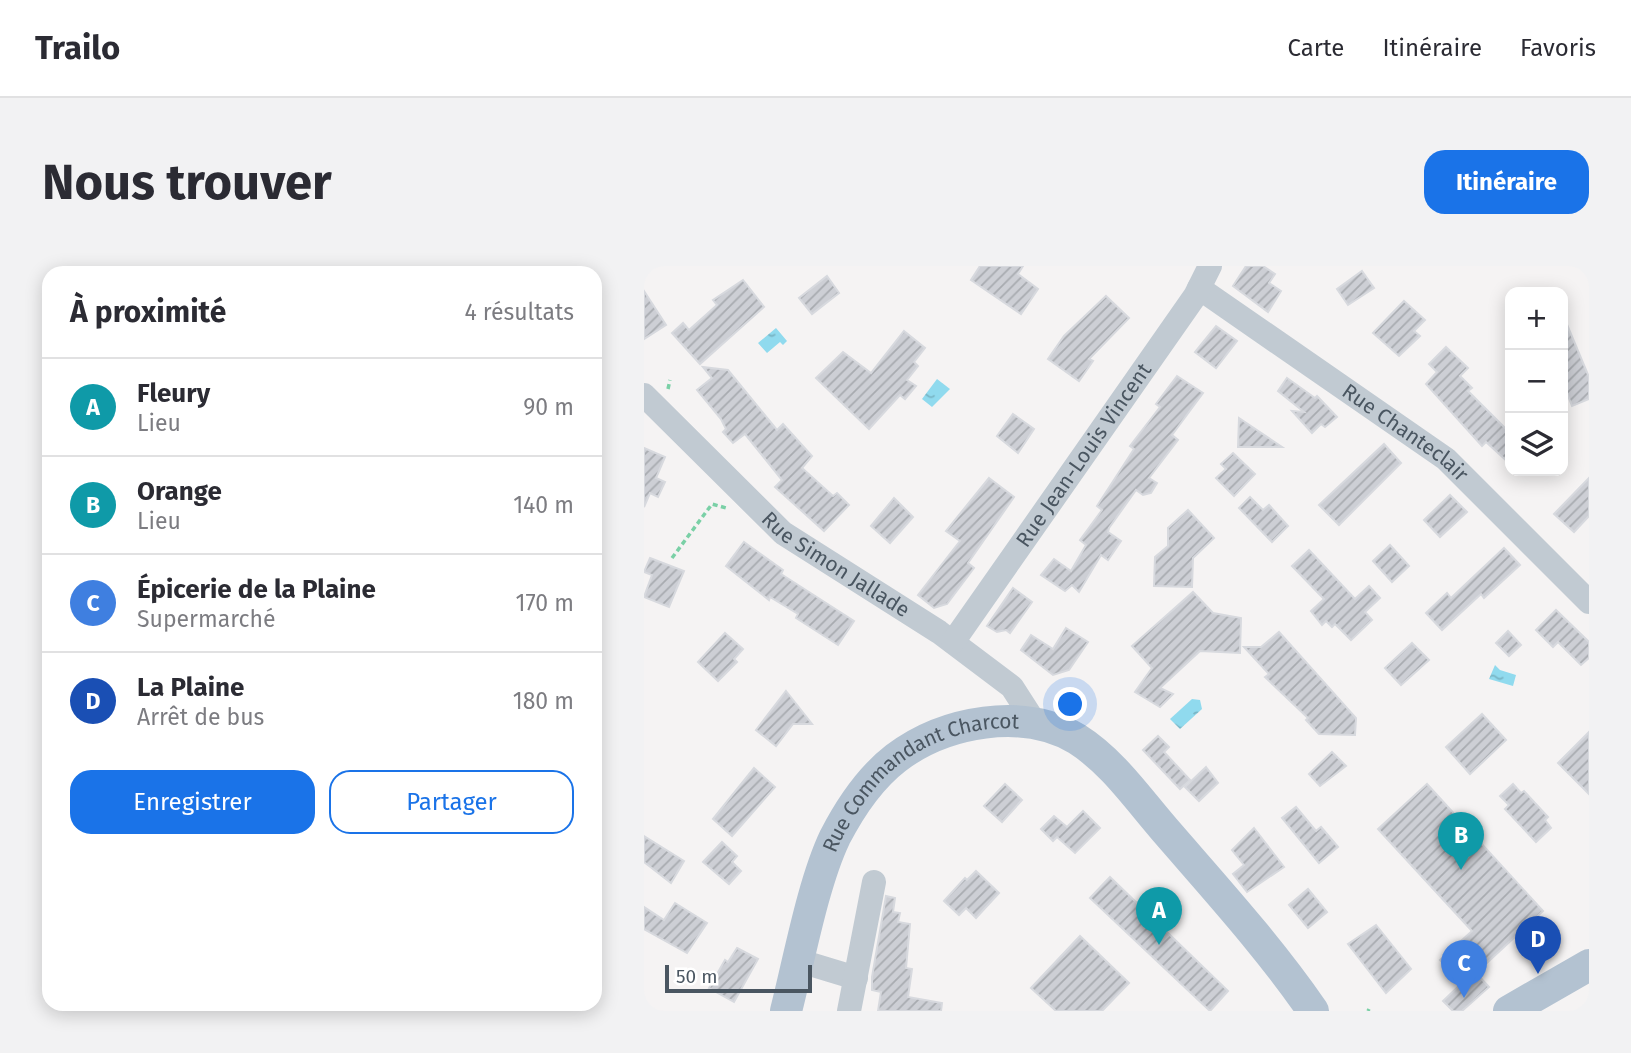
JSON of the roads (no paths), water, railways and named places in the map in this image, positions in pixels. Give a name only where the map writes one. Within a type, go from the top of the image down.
[{"type":"main road","name":"Rue Commandant Charcot","points":[[786,1011],[834,839],[852,806],[878,775],[912,748],[942,733],[993,722],[1046,725],[1078,740],[1109,765],[1287,973],[1313,1011]]},
{"type":"main road","points":[[1510,1011],[1587,971]]},
{"type":"main road","name":"Rue Commandant Charcot","points":[[1287,973],[1334,1011]]},
{"type":"street","name":"Rue Chanteclair","points":[[1204,277],[1446,459],[1589,602]]},
{"type":"street","name":"Rue Jean-Louis Vincent","points":[[953,642],[1204,277]]},
{"type":"street","name":"Rue Simon Jallade","points":[[644,395],[783,533],[953,642],[1012,687],[1030,715],[1029,722]]},
{"type":"street","points":[[849,1011],[874,882]]},
{"type":"street","points":[[800,961],[856,978]]},
{"type":"water","points":[[776,328],[787,341],[783,345],[780,342],[767,353],[758,343]]},
{"type":"water","points":[[937,379],[950,389],[932,407],[922,399]]},
{"type":"water","points":[[1495,665],[1500,670],[1516,675],[1513,686],[1489,679]]},
{"type":"water","points":[[1192,699],[1200,700],[1202,709],[1180,729],[1170,719]]},
{"type":"place","name":"Orange","points":[[1461,870]]},
{"type":"place","name":"Fleury","points":[[1159,945]]},
{"type":"place","name":"La Plaine","points":[[1538,974]]},
{"type":"place","name":"Épicerie de la Plaine","points":[[1464,998]]}]
